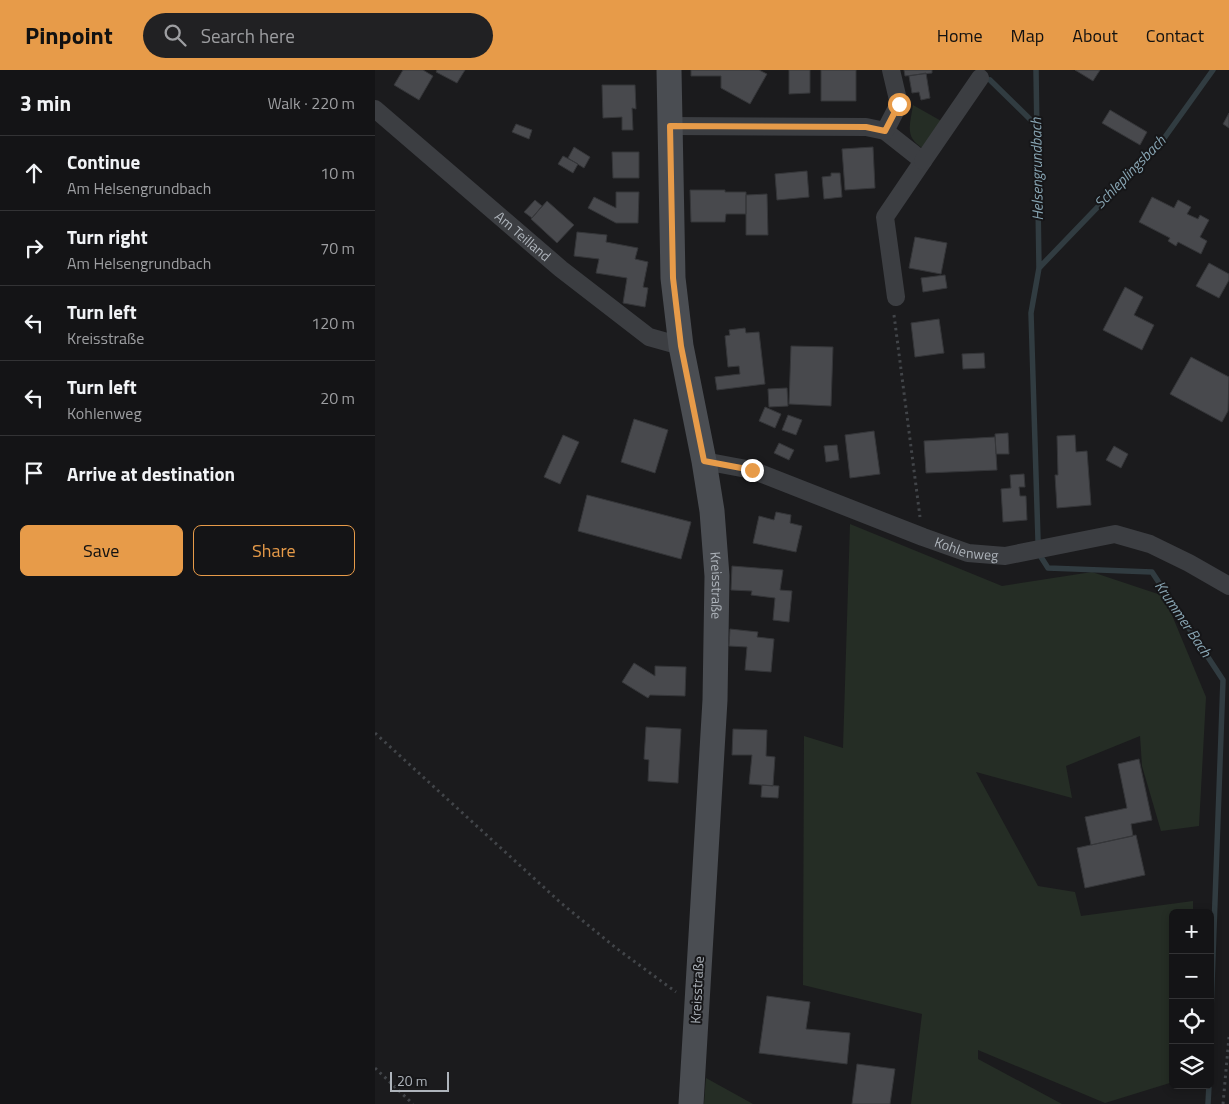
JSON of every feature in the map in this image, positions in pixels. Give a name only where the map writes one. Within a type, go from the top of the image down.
[{"type":"street","name":"Kreisstraße","points":[[669,70],[673,278],[681,346],[712,511],[717,586],[715,700],[691,1104]]},
{"type":"street","points":[[885,131],[899,104],[891,70]]},
{"type":"street","points":[[895,297],[885,217],[980,78]]},
{"type":"street","name":"Am Teilland","points":[[375,110],[583,286],[649,337],[681,346]]},
{"type":"street","points":[[670,126],[866,127],[885,131],[923,161]]},
{"type":"street","name":"Kohlenweg","points":[[704,461],[752,470],[968,553],[1005,556],[1115,534],[1150,544],[1189,562],[1229,586]]},
{"type":"path","points":[[895,297],[893,311],[898,356],[923,537]]},
{"type":"path","points":[[375,733],[561,903],[664,984],[696,1004]]},
{"type":"path","points":[[1223,1104],[1229,1037]]},
{"type":"path","points":[[375,1068],[413,1104]]},
{"type":"shaded area","points":[[913,105],[943,122],[924,149],[913,140],[911,135],[910,125]]},
{"type":"shaded area","points":[[850,524],[1002,586],[1092,572],[1164,596],[1206,697],[1199,826],[1161,831],[1142,766],[1140,736],[1066,766],[1072,798],[976,772],[1038,886],[1075,892],[1081,916],[1193,901],[1193,909],[1169,909],[1169,1083],[1105,1103],[978,1050],[978,1059],[1062,1104],[911,1104],[922,1014],[803,985],[804,736],[843,748]]},
{"type":"shaded area","points":[[706,1078],[753,1104],[704,1104]]},
{"type":"building","points":[[403,70],[423,70],[433,76],[419,100],[394,85]]},
{"type":"building","points":[[437,70],[465,70],[457,83],[436,72]]},
{"type":"building","points":[[691,70],[759,70],[767,74],[750,104],[721,88],[721,76],[691,76]]},
{"type":"building","points":[[789,70],[810,70],[810,93],[789,94]]},
{"type":"building","points":[[821,70],[856,70],[856,101],[821,101]]},
{"type":"building","points":[[904,70],[932,70],[932,73],[905,76]]},
{"type":"building","points":[[1075,70],[1100,70],[1093,81]]},
{"type":"building","points":[[926,73],[930,98],[921,100],[919,92],[912,93],[909,76]]},
{"type":"building","points":[[602,85],[635,85],[636,109],[632,108],[633,130],[622,130],[622,117],[603,118]]},
{"type":"building","points":[[1110,110],[1147,132],[1140,145],[1102,123]]},
{"type":"building","points":[[1229,113],[1229,128],[1223,124]]},
{"type":"building","points":[[516,124],[532,130],[529,139],[512,132]]},
{"type":"building","points":[[574,147],[590,157],[584,168],[568,158]]},
{"type":"building","points":[[873,147],[875,188],[845,190],[842,149]]},
{"type":"building","points":[[612,152],[639,152],[639,178],[613,178]]},
{"type":"building","points":[[563,156],[578,164],[573,173],[558,164]]},
{"type":"building","points":[[807,171],[809,197],[777,200],[775,174]]},
{"type":"building","points":[[831,173],[840,173],[842,197],[824,199],[822,177],[831,176]]},
{"type":"building","points":[[690,190],[746,192],[746,214],[726,214],[725,222],[691,222]]},
{"type":"building","points":[[616,192],[639,192],[638,223],[616,223],[588,208],[594,197],[616,208]]},
{"type":"building","points":[[767,194],[768,235],[746,235],[746,195]]},
{"type":"building","points":[[1152,197],[1174,208],[1178,200],[1191,207],[1187,214],[1198,219],[1200,215],[1209,220],[1200,237],[1207,241],[1201,254],[1178,242],[1176,246],[1168,241],[1170,238],[1139,222]]},
{"type":"building","points":[[535,200],[542,206],[532,218],[524,212]]},
{"type":"building","points":[[547,201],[574,225],[557,243],[531,219]]},
{"type":"building","points":[[577,232],[607,235],[606,242],[638,248],[635,259],[648,262],[643,287],[648,288],[645,307],[623,303],[627,278],[596,273],[599,259],[574,256]]},
{"type":"building","points":[[915,237],[947,243],[941,274],[909,268]]},
{"type":"building","points":[[1209,263],[1229,274],[1229,280],[1219,298],[1196,286]]},
{"type":"building","points":[[945,275],[947,288],[923,292],[921,278]]},
{"type":"building","points":[[1125,287],[1143,297],[1134,315],[1154,325],[1142,350],[1103,330]]},
{"type":"building","points":[[939,319],[944,353],[915,357],[911,323]]},
{"type":"building","points":[[745,328],[746,333],[759,332],[765,384],[717,390],[715,377],[740,374],[739,366],[728,367],[725,336],[730,335],[729,330]]},
{"type":"building","points":[[791,346],[833,347],[831,406],[789,404]]},
{"type":"building","points":[[984,353],[985,368],[963,369],[962,354]]},
{"type":"building","points":[[1191,357],[1229,377],[1228,411],[1222,422],[1170,394]]},
{"type":"building","points":[[787,388],[788,406],[769,407],[768,389]]},
{"type":"building","points":[[765,407],[781,414],[775,428],[759,421]]},
{"type":"building","points":[[788,415],[802,420],[796,435],[782,430]]},
{"type":"building","points":[[634,419],[668,430],[655,473],[621,462]]},
{"type":"building","points":[[874,431],[880,474],[850,478],[845,435]]},
{"type":"building","points":[[1008,433],[1009,454],[996,454],[995,434]]},
{"type":"building","points":[[563,435],[579,442],[560,484],[544,477]]},
{"type":"building","points":[[1075,435],[1076,452],[1087,451],[1091,505],[1057,508],[1055,475],[1058,475],[1057,436]]},
{"type":"building","points":[[995,437],[997,470],[926,473],[924,441]]},
{"type":"building","points":[[779,443],[794,450],[789,460],[774,453]]},
{"type":"building","points":[[837,445],[839,460],[826,462],[824,446]]},
{"type":"building","points":[[1114,446],[1128,454],[1121,468],[1106,460]]},
{"type":"building","points":[[1024,474],[1025,487],[1019,487],[1020,496],[1026,496],[1027,520],[1003,522],[1001,489],[1011,488],[1010,475]]},
{"type":"building","points":[[587,495],[691,522],[681,559],[578,531]]},
{"type":"building","points":[[776,512],[791,515],[790,523],[802,526],[796,552],[753,543],[759,516],[774,520]]},
{"type":"building","points":[[732,566],[783,570],[780,590],[792,591],[789,622],[773,620],[775,598],[751,595],[752,591],[731,590]]},
{"type":"building","points":[[730,629],[758,632],[757,637],[774,639],[771,672],[745,670],[747,647],[729,646]]},
{"type":"building","points":[[634,663],[655,676],[655,666],[686,667],[685,696],[650,695],[648,698],[622,682]]},
{"type":"building","points":[[646,727],[681,729],[678,783],[648,781],[649,760],[644,759]]},
{"type":"building","points":[[733,729],[767,730],[766,756],[775,757],[773,786],[749,784],[752,755],[732,755]]},
{"type":"building","points":[[1139,759],[1152,820],[1131,824],[1133,836],[1091,845],[1085,817],[1127,808],[1118,764]]},
{"type":"building","points":[[762,785],[779,786],[778,798],[761,797]]},
{"type":"building","points":[[1136,835],[1145,875],[1085,888],[1077,848]]},
{"type":"building","points":[[767,996],[810,1002],[806,1029],[850,1033],[847,1064],[759,1053]]},
{"type":"building","points":[[857,1064],[895,1069],[890,1104],[852,1104]]},
{"type":"waterway","name":"Krummer Bach","points":[[1036,70],[1039,268],[1031,313],[1038,540],[1041,557],[1048,568],[1152,572],[1223,680],[1211,999]]},
{"type":"waterway","name":"Schleplingsbach","points":[[1039,268],[1165,137],[1213,70]]},
{"type":"waterway","name":"Helsengrundbach","points":[[990,80],[1037,126]]},
{"type":"waterway","name":"Krummer Bach","points":[[1208,1104],[1209,1089]]},
{"type":"route","points":[[752,470],[704,461],[681,346],[673,278],[670,126],[866,127],[885,131],[899,104]]}]
